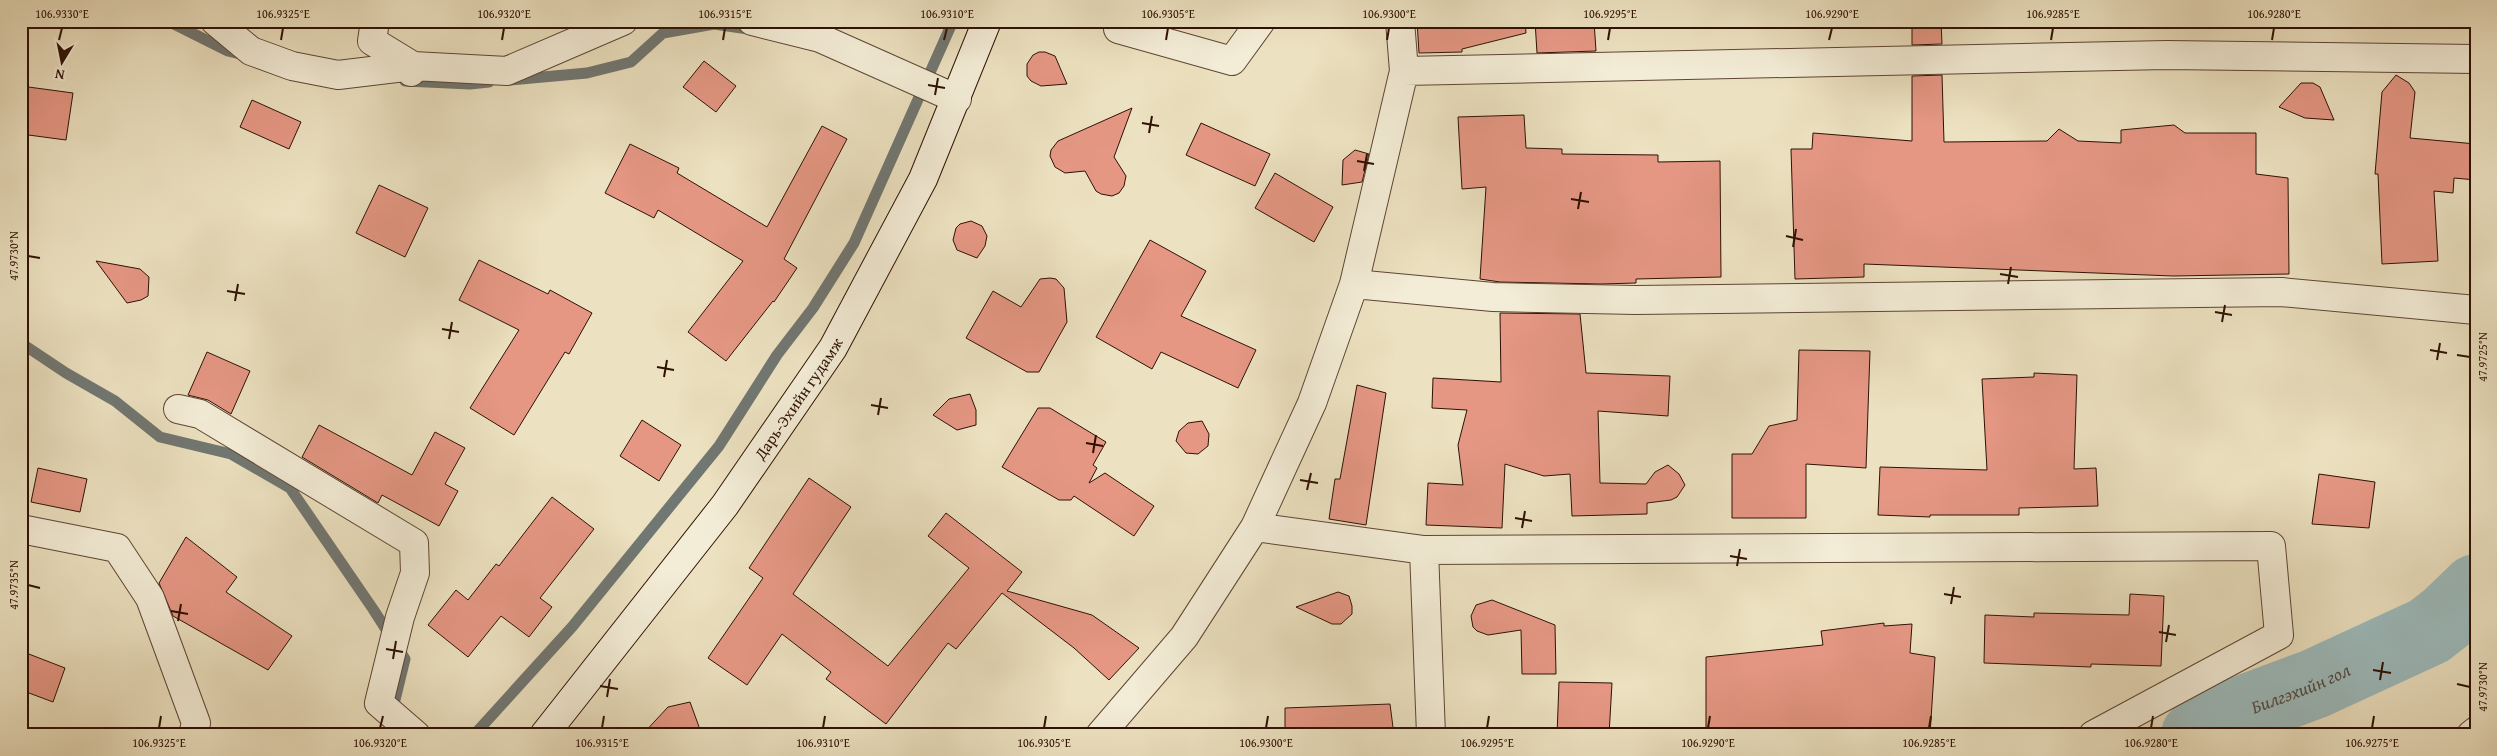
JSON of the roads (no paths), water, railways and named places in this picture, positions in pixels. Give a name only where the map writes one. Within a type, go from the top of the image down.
[{"type":"street","points":[[215,21],[251,51],[292,66],[338,75],[507,71],[623,21]]},
{"type":"street","points":[[375,21],[372,41],[411,74]]},
{"type":"street","points":[[752,21],[820,38],[958,99]]},
{"type":"street","name":"Дарь-Эхийн гудамж","points":[[544,735],[725,506],[834,348],[923,179],[958,99],[987,21]]},
{"type":"street","points":[[1118,29],[1232,61],[1261,21]]},
{"type":"street","points":[[1100,735],[1184,637],[1255,527],[1312,403],[1354,284],[1404,71],[1400,21]]},
{"type":"street","points":[[1404,71],[2167,55],[2476,59]]},
{"type":"street","points":[[1354,284],[1493,298],[1636,300],[2282,292],[2476,310]]},
{"type":"street","points":[[178,409],[200,414],[414,543],[415,573],[400,617],[379,703],[416,735]]},
{"type":"street","points":[[1255,527],[1424,550],[2271,546],[2279,635],[2093,735]]},
{"type":"street","points":[[21,529],[117,548],[150,598],[196,723],[193,735]]},
{"type":"street","points":[[1424,550],[1431,735]]},
{"type":"street","points":[[2471,735],[2476,731]]},
{"type":"waterway","points":[[168,21],[228,51],[244,55]]},
{"type":"waterway","points":[[474,735],[572,627],[719,446],[777,355],[813,308],[854,243],[953,21]]},
{"type":"waterway","points":[[510,80],[587,73],[631,62],[663,33],[714,24],[755,30]]},
{"type":"waterway","points":[[405,81],[470,84],[489,82]]},
{"type":"waterway","points":[[21,343],[66,373],[115,401],[160,437],[231,454],[290,488],[405,659],[393,708],[396,713]]},
{"type":"waterway","name":"Билгэхийн гол","points":[[2196,735],[2220,719],[2314,684],[2429,631],[2447,617],[2476,589]]}]
